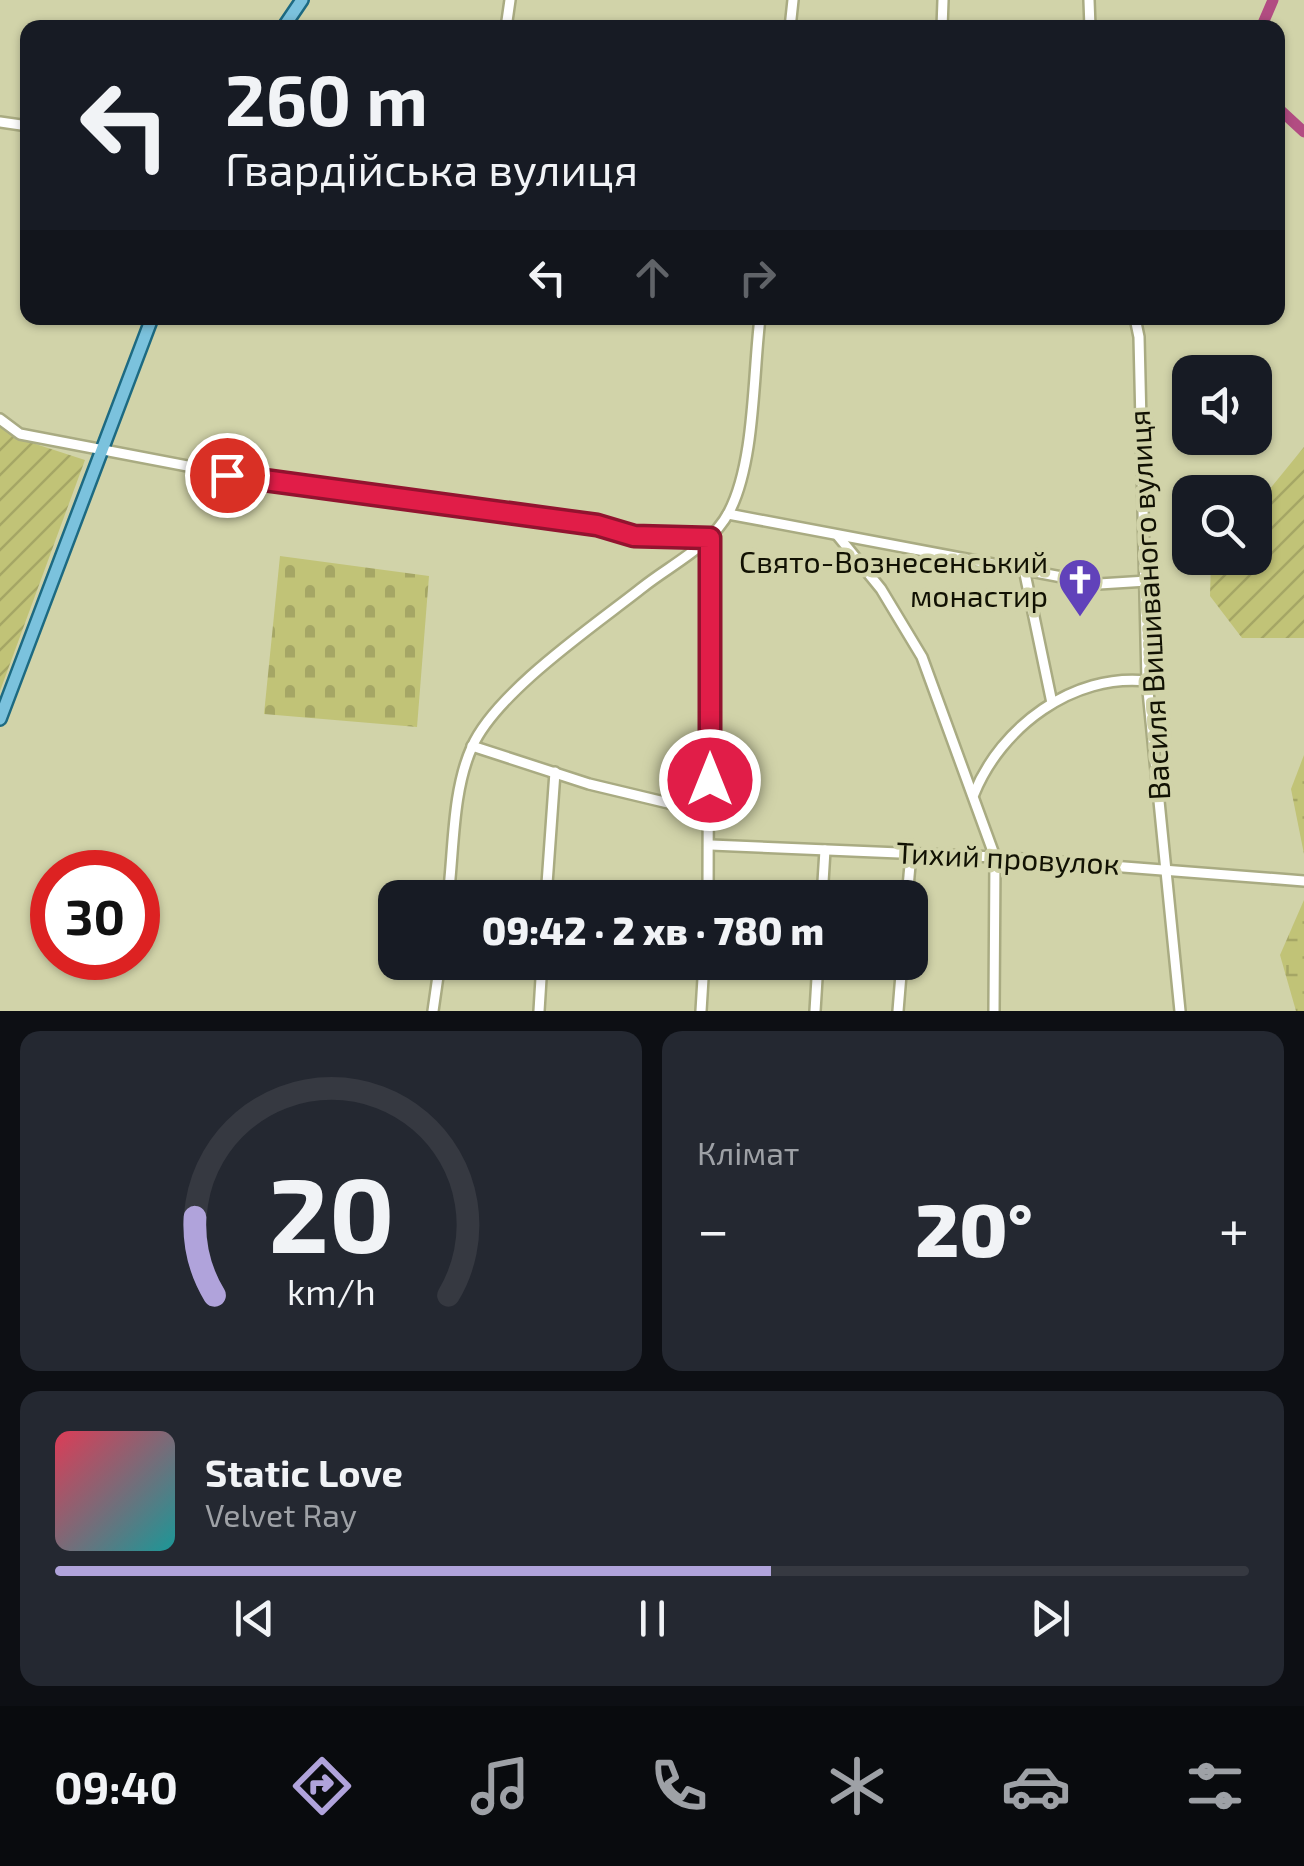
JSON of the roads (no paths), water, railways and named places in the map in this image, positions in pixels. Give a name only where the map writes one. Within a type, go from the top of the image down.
[{"type":"main road","points":[[0,719],[97,452],[149,325]]},
{"type":"street","points":[[450,880],[464,772],[472,746],[491,716],[545,666],[710,538],[728,514],[741,482],[759,325]]},
{"type":"street","name":"Василя Вишиваного вулиця","points":[[1136,325],[1147,681],[1180,1011]]},
{"type":"street","points":[[0,419],[20,434],[97,452],[302,488],[438,501],[597,525],[634,536],[710,538]]},
{"type":"street","points":[[728,514],[1099,584],[1147,581]]},
{"type":"street","points":[[838,536],[881,589],[922,657],[996,858],[994,1011]]},
{"type":"street","points":[[709,880],[710,538]]},
{"type":"street","points":[[1024,569],[1052,703]]},
{"type":"street","points":[[974,794],[986,764],[1006,738],[1052,703],[1097,685],[1147,681]]},
{"type":"street","points":[[472,746],[710,813]]},
{"type":"street","points":[[547,880],[554,772]]},
{"type":"street","name":"Тихий провулок","points":[[711,846],[996,858],[1304,881]]},
{"type":"street","points":[[823,880],[825,850]]},
{"type":"street","points":[[909,880],[911,854]]},
{"type":"street","points":[[434,1011],[438,980]]},
{"type":"street","points":[[539,1011],[541,980]]},
{"type":"street","points":[[700,1011],[703,980]]},
{"type":"street","points":[[815,1011],[817,980]]},
{"type":"street","points":[[898,1011],[901,980]]},
{"type":"waterway","points":[[1264,20],[1273,0]]},
{"type":"waterway","points":[[1285,114],[1304,132]]},
{"type":"place","name":"Cвято-Вознесенський монастир","points":[[1080,618]]}]
